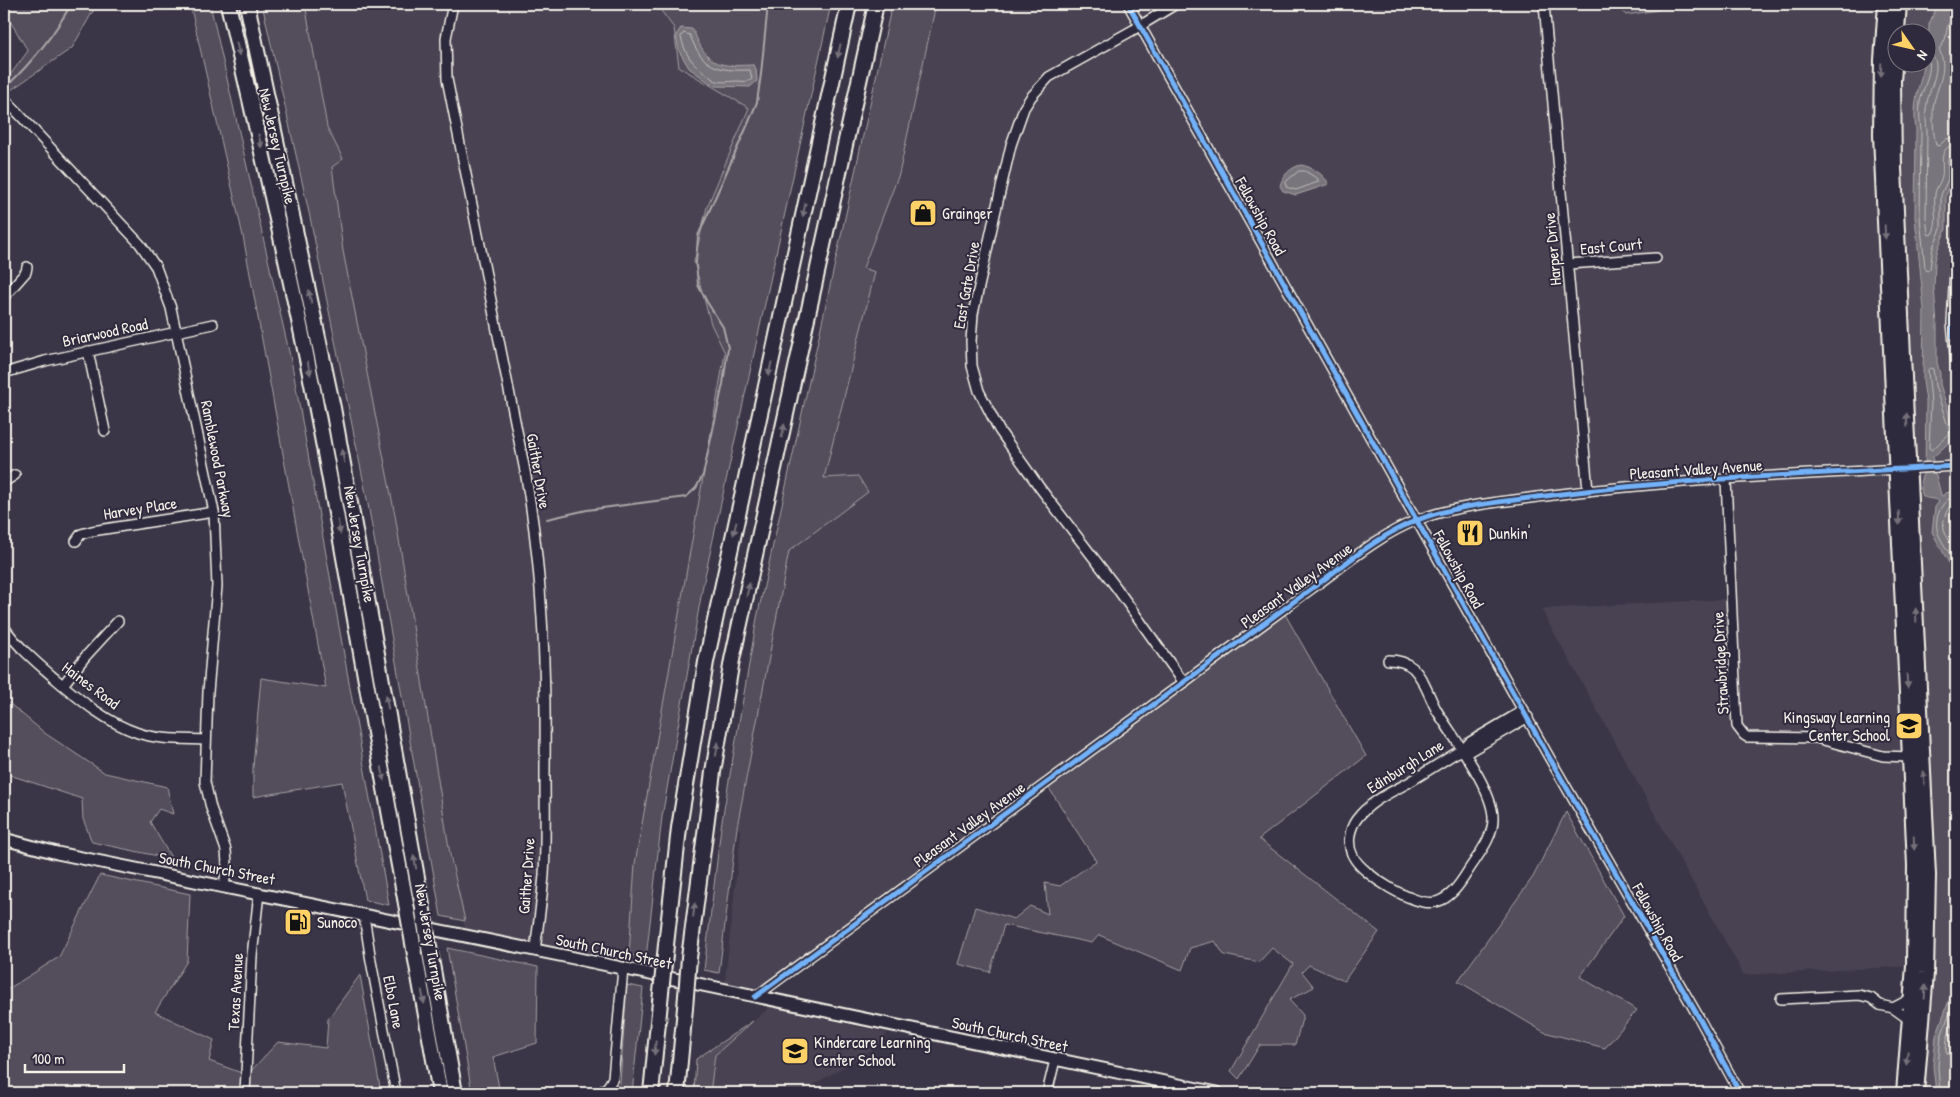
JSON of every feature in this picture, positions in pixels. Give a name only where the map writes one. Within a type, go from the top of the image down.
[{"type":"highway","name":"New Jersey Turnpike","points":[[228,4],[287,261],[313,388],[341,534],[440,1093]]},
{"type":"highway","name":"New Jersey Turnpike","points":[[247,4],[333,408],[455,1093]]},
{"type":"highway","points":[[651,1093],[679,828],[706,662],[849,4]]},
{"type":"highway","points":[[677,1093],[689,958],[712,777],[732,660],[876,4]]},
{"type":"highway","points":[[1886,4],[1881,78],[1881,135],[1909,469],[1910,757],[1915,913],[1911,1021],[1904,1093]]},
{"type":"highway","points":[[1899,4],[1894,67],[1893,128],[1928,875],[1926,973],[1916,1093]]},
{"type":"main road","name":"South Church Street","points":[[4,839],[57,852],[1217,1093]]},
{"type":"street","name":"Gaither Drive","points":[[453,4],[446,38],[447,79],[526,478],[540,586],[544,644],[546,794],[543,878],[535,950]]},
{"type":"street","name":"Fellowship Road","points":[[1128,4],[1740,1093]]},
{"type":"street","name":"East Gate Drive","points":[[1176,4],[1049,77],[1035,91],[1024,108],[1011,145],[980,277],[973,314],[971,354],[979,391],[987,409],[1006,440],[1116,587],[1184,683]]},
{"type":"street","name":"Harper Drive","points":[[1544,4],[1588,491]]},
{"type":"street","name":"Ramblewood Parkway","points":[[4,98],[131,233],[148,255],[167,294],[177,332],[214,512],[218,586],[206,740],[205,782],[211,808],[226,850],[227,864],[224,886]]},
{"type":"street","points":[[1956,252],[1952,323],[1956,365]]},
{"type":"street","name":"East Court","points":[[1568,264],[1656,258]]},
{"type":"street","points":[[4,297],[26,272],[27,267]]},
{"type":"street","name":"Briarwood Road","points":[[4,371],[213,324]]},
{"type":"street","points":[[88,351],[105,431]]},
{"type":"street","name":"Pleasant Valley Avenue","points":[[755,997],[1377,542],[1417,520],[1432,515],[1485,505],[1651,484],[1956,466]]},
{"type":"street","points":[[4,482],[15,474]]},
{"type":"street","name":"Strawbridge Drive","points":[[1726,479],[1737,726],[1747,737],[1816,738],[1883,756],[1910,757]]},
{"type":"street","name":"Harvey Place","points":[[76,541],[81,534],[92,531],[214,512]]},
{"type":"street","points":[[63,685],[85,657],[118,621]]},
{"type":"street","name":"Haines Road","points":[[4,628],[23,649],[63,685],[96,711],[139,734],[164,738],[206,740]]},
{"type":"street","points":[[1388,660],[1402,661],[1414,670],[1424,684],[1436,710],[1463,750]]},
{"type":"street","name":"Edinburgh Lane","points":[[1463,750],[1492,808],[1493,823],[1491,831],[1468,872],[1451,893],[1438,901],[1420,902],[1386,884],[1357,863],[1350,849],[1350,833],[1358,818],[1371,805],[1456,753],[1463,750],[1468,752],[1526,714]]},
{"type":"street","name":"Texas Avenue","points":[[245,1093],[252,956],[259,893]]},
{"type":"street","name":"Elbo Lane","points":[[364,916],[396,1093]]},
{"type":"street","points":[[601,1093],[610,1086],[613,1078],[623,969]]},
{"type":"street","points":[[1781,998],[1859,995],[1871,998],[1880,1005],[1893,1008],[1911,1021]]},
{"type":"street","points":[[1893,1008],[1912,998]]},
{"type":"street","points":[[1047,1093],[1055,1060]]},
{"type":"shaded area","points":[[4,4],[97,4],[72,48],[11,90],[4,83],[28,51],[4,11]]},
{"type":"shaded area","points":[[190,4],[210,4],[292,365],[389,905],[365,900],[342,782],[253,797],[253,767],[261,678],[326,688],[243,236]]},
{"type":"shaded area","points":[[262,4],[305,4],[327,127],[343,159],[332,167],[343,251],[395,515],[450,854],[465,921],[441,916],[368,504],[310,217]]},
{"type":"shaded area","points":[[275,4],[821,4],[777,209],[652,837],[639,972],[466,937],[452,854],[450,854],[405,583]]},
{"type":"shaded area","points":[[656,4],[831,4],[703,585],[662,817],[646,958],[629,955],[635,864],[725,353],[711,324],[694,262],[707,207],[749,108],[679,67],[674,28]]},
{"type":"shaded area","points":[[892,4],[936,4],[899,174],[863,268],[875,272],[824,478],[858,476],[868,492],[789,551],[737,827],[719,973],[704,970],[721,827],[757,618]]},
{"type":"shaded area","points":[[910,4],[1886,4],[1914,966],[1744,975],[1541,609],[1731,599],[1727,479],[1452,511],[1395,531],[755,997],[724,991],[741,832],[737,827],[750,752],[800,488]]},
{"type":"shaded area","points":[[1613,4],[1658,4],[1658,10],[1626,15]]},
{"type":"shaded area","points":[[1899,4],[1956,4],[1956,1093],[1916,1093],[1895,72],[1938,72],[1938,22],[1898,22]]},
{"type":"shaded area","points":[[1282,609],[1366,756],[1259,839],[1379,932],[1344,981],[1309,965],[1302,972],[1314,987],[1289,1000],[1303,1015],[1295,1045],[1260,1045],[1239,1079],[1231,1071],[1293,964],[1272,948],[1259,962],[1224,955],[1215,941],[1190,948],[1182,970],[1099,935],[1092,943],[1004,925],[990,972],[958,964],[975,907],[1014,919],[1030,906],[1048,914],[1045,883],[1060,886],[1096,861],[1045,782]]},
{"type":"shaded area","points":[[4,699],[46,734],[105,773],[167,787],[173,814],[159,809],[150,822],[172,859],[92,842],[83,819],[82,799],[4,773]]},
{"type":"shaded area","points":[[1566,812],[1624,916],[1580,977],[1637,1010],[1605,1048],[1544,1032],[1458,981],[1533,877]]},
{"type":"shaded area","points":[[100,875],[190,894],[187,961],[155,1012],[214,1040],[209,1061],[247,1075],[278,1042],[326,1048],[328,1019],[360,975],[381,1093],[4,1093],[4,989],[5,991],[59,957]]},
{"type":"shaded area","points":[[447,948],[538,967],[537,1043],[493,1057],[500,1093],[472,1093]]},
{"type":"shaded area","points":[[627,985],[643,988],[632,1093],[608,1093],[620,1084]]},
{"type":"shaded area","name":"Kindercare Learning Center School","points":[[770,1007],[887,1033],[878,1046],[800,1093],[710,1093],[715,1055]]},
{"type":"shaded area","points":[[753,1021],[715,1055],[710,1093],[694,1093],[696,1059]]},
{"type":"water","points":[[1938,4],[1956,4],[1956,142],[1952,168],[1953,180],[1946,195],[1946,229],[1935,261],[1934,288],[1937,324],[1937,362],[1940,384],[1955,433],[1953,439],[1933,457],[1932,471],[1936,475],[1941,495],[1956,491],[1956,576],[1932,532],[1935,507],[1939,502],[1923,496],[1921,490],[1922,477],[1925,472],[1926,402],[1923,381],[1924,309],[1915,217],[1915,113],[1922,72],[1938,72],[1938,22],[1930,22]]},
{"type":"water","points":[[681,28],[692,29],[700,45],[712,60],[724,65],[754,65],[757,81],[750,87],[715,86],[707,81],[689,68],[679,51],[676,35]]},
{"type":"water","points":[[1301,165],[1318,172],[1329,184],[1296,195],[1283,191],[1280,186],[1285,175],[1290,170]]},
{"type":"water","points":[[1956,981],[1956,1052],[1954,1065],[1956,1093],[1936,1093],[1933,1066],[1936,1036]]},
{"type":"waterway","points":[[6,87],[42,48],[71,4]]},
{"type":"waterway","points":[[547,519],[587,510],[686,497],[696,488],[703,475],[723,384],[728,348],[723,327],[698,285],[696,263],[698,236],[757,102],[768,4]]},
{"type":"cycle path","points":[[1128,4],[1549,757],[1698,1016],[1740,1093]]},
{"type":"cycle path","points":[[1956,252],[1952,323],[1956,365]]},
{"type":"cycle path","points":[[755,997],[1362,552],[1388,534],[1415,521],[1464,507],[1603,489],[1754,477],[1956,466]]},
{"type":"place","name":"Grainger","points":[[923,213]]},
{"type":"place","name":"Dunkin'","points":[[1470,533]]},
{"type":"place","name":"Kingsway Learning Center School","points":[[1909,726]]},
{"type":"place","name":"Sunoco","points":[[298,922]]},
{"type":"place","name":"Kindercare Learning Center School","points":[[795,1051]]}]
